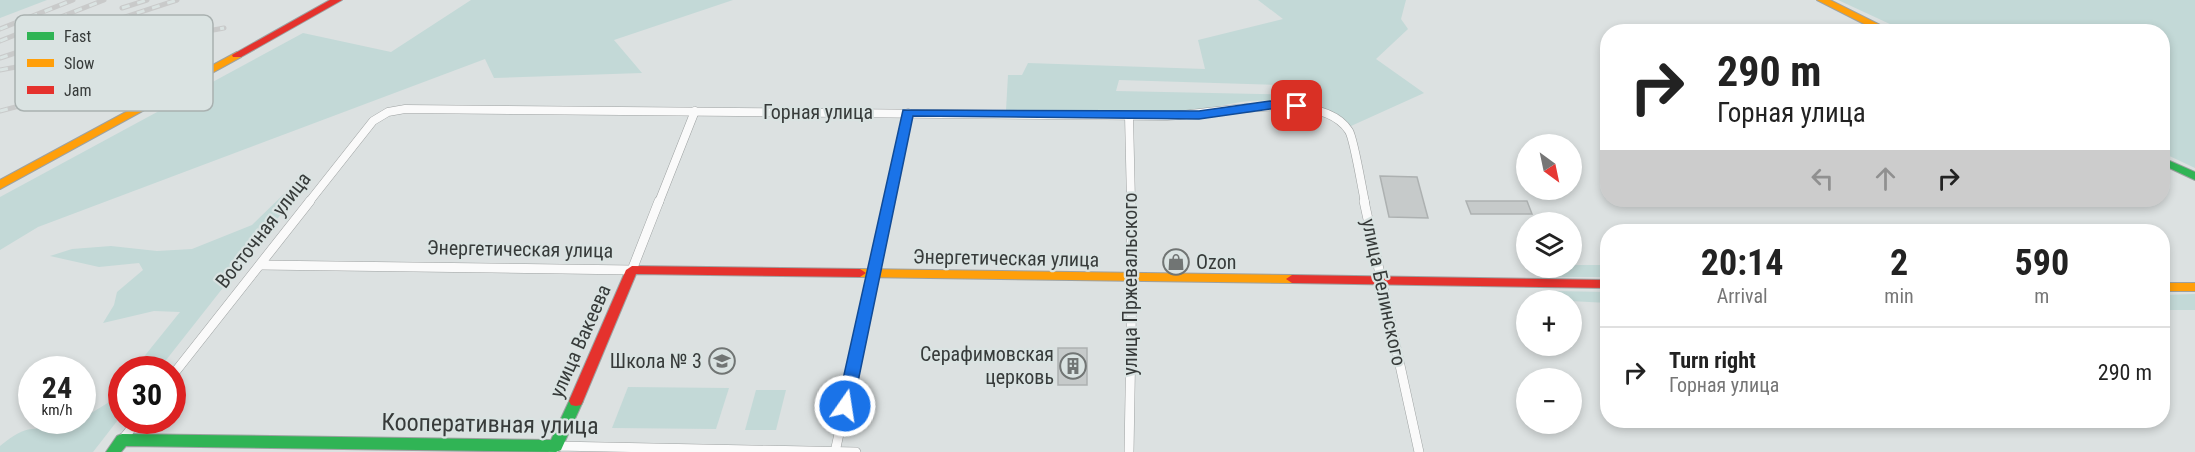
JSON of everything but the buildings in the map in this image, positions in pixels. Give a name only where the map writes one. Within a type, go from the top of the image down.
[{"type":"street","points":[[213,68],[337,0]]},
{"type":"street","points":[[1822,0],[1872,24]]},
{"type":"street","name":"Горная улица","points":[[388,112],[405,109],[1129,116],[1199,115],[1270,105],[1297,106],[1320,112],[1342,124],[1349,131]]},
{"type":"street","points":[[0,185],[135,111]]},
{"type":"street","name":"улица Вакеева","points":[[554,449],[632,270],[695,111]]},
{"type":"street","name":"Восточная улица","points":[[186,358],[373,121],[388,112]]},
{"type":"street","points":[[835,452],[875,275],[908,113]]},
{"type":"street","name":"улица Пржевальского","points":[[1129,116],[1132,279],[1129,452]]},
{"type":"street","name":"улица Белинского","points":[[1349,131],[1419,452]]},
{"type":"street","points":[[2170,164],[2195,176]]},
{"type":"street","name":"Энергетическая улица","points":[[260,265],[1600,284]]},
{"type":"street","points":[[2170,287],[2195,287]]},
{"type":"street","points":[[113,452],[127,434]]},
{"type":"street","name":"Кооперативная улица","points":[[122,440],[554,449],[856,452]]},
{"type":"shaded area","points":[[0,0],[47,0],[0,18]]},
{"type":"shaded area","points":[[471,0],[733,0],[614,40],[642,73],[494,78],[485,59],[38,227],[0,250],[0,197],[159,111],[213,111],[213,82],[303,33],[391,52]]},
{"type":"shaded area","points":[[1258,0],[1406,0],[1401,19],[1408,29],[1376,59],[1424,93],[1351,126],[1312,108],[1270,101],[1241,102],[1186,112],[1006,110],[1008,75],[1022,75],[1028,63],[1205,69],[1198,40],[1283,19]],"holes":[[[1119,80],[1311,86],[1314,95],[1116,91]]]},
{"type":"shaded area","points":[[1838,0],[2195,0],[2195,168],[2170,156],[2170,24],[1890,24]]},
{"type":"shaded area","points":[[304,185],[169,356],[144,356],[180,312],[154,311],[103,323],[114,305],[117,292],[143,270],[139,263],[99,267],[50,256],[72,249],[111,246],[157,251],[192,249],[252,225],[288,190]]},
{"type":"shaded area","points":[[1582,265],[1600,265],[1600,277],[1582,277]]},
{"type":"shaded area","points":[[1582,292],[1600,292],[1600,303],[1582,302]]},
{"type":"shaded area","points":[[2195,294],[2195,310],[2170,310],[2170,295]]},
{"type":"shaded area","points":[[628,387],[729,388],[716,429],[612,428]]},
{"type":"shaded area","points":[[756,390],[786,390],[776,430],[745,430]]},
{"type":"shaded area","points":[[108,403],[108,433],[93,452],[0,452],[0,446],[18,433],[96,434],[96,410]]},
{"type":"railway","points":[[35,15],[73,0]]},
{"type":"railway","points":[[66,15],[104,0]]},
{"type":"railway","points":[[122,8],[147,0]]},
{"type":"railway","points":[[131,15],[177,0]]},
{"type":"railway","points":[[0,29],[15,23]]},
{"type":"railway","points":[[213,30],[224,28]]},
{"type":"railway","points":[[0,41],[15,35]]},
{"type":"railway","points":[[0,58],[15,53]]},
{"type":"railway","points":[[0,70],[15,67]]},
{"type":"railway","points":[[0,111],[15,107]]},
{"type":"traffic: fast","points":[[2170,164],[2195,176]]},
{"type":"traffic: fast","points":[[113,452],[122,440],[556,446],[576,401]]},
{"type":"traffic: slow","points":[[1822,0],[1872,24]]},
{"type":"traffic: slow","points":[[213,68],[237,55]]},
{"type":"traffic: slow","points":[[0,185],[135,111]]},
{"type":"traffic: slow","points":[[860,273],[1292,279]]},
{"type":"traffic: slow","points":[[2170,287],[2195,287]]},
{"type":"traffic: jam","points":[[237,55],[337,0]]},
{"type":"traffic: jam","points":[[576,401],[632,270],[860,273]]},
{"type":"traffic: jam","points":[[1292,279],[1600,284]]},
{"type":"place","name":"Ozon","points":[[1176,262]]},
{"type":"place","name":"Школа № 3","points":[[722,361]]},
{"type":"place","name":"Серафимовская церковь","points":[[1073,366]]},
{"type":"route","points":[[845,406],[908,113],[1199,115],[1270,105],[1297,106]]}]
